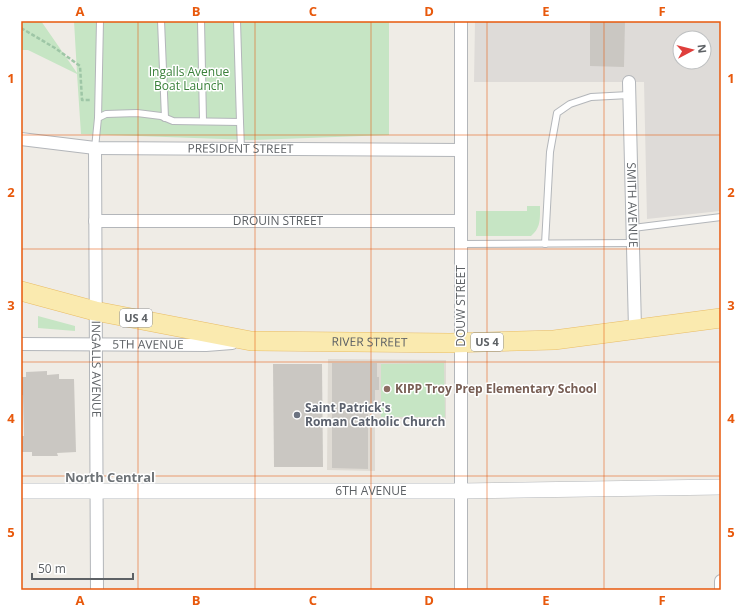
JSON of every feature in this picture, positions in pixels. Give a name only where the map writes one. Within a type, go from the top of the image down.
[{"type":"main road","name":"RIVER STREET","points":[[21,291],[96,311],[251,341],[461,343],[554,340],[721,318]]},
{"type":"street","name":"DOUW STREET","points":[[461,21],[461,590]]},
{"type":"street","name":"SMITH AVENUE","points":[[629,82],[635,329]]},
{"type":"street","name":"PRESIDENT STREET","points":[[21,139],[94,148],[461,150]]},
{"type":"street","name":"INGALLS AVENUE","points":[[94,148],[97,590]]},
{"type":"street","name":"DROUIN STREET","points":[[95,221],[461,222]]},
{"type":"street","name":"5TH AVENUE","points":[[21,344],[206,345],[251,341]]},
{"type":"street","name":"6TH AVENUE","points":[[21,491],[461,491],[721,487]]},
{"type":"street","points":[[721,581],[721,590]]},
{"type":"lane","points":[[94,148],[99,100],[100,21]]},
{"type":"lane","points":[[161,21],[165,118]]},
{"type":"lane","points":[[201,21],[203,121]]},
{"type":"lane","points":[[237,21],[241,149]]},
{"type":"lane","points":[[545,244],[550,152],[557,113],[570,104],[591,97],[629,95]]},
{"type":"lane","points":[[98,118],[106,114],[138,113],[161,116],[173,121],[240,122]]},
{"type":"lane","points":[[633,228],[721,217]]},
{"type":"lane","points":[[461,244],[633,243]]},
{"type":"path","points":[[21,28],[55,48],[80,66],[82,100],[99,100]]},
{"type":"shaded area","points":[[475,21],[721,21],[720,211],[647,219],[644,82],[474,82]]},
{"type":"shaded area","name":"KIPP Troy Prep Elementary School","points":[[328,359],[446,360],[446,419],[375,419],[375,471],[327,470]]},
{"type":"green space","name":"Ingalls Avenue Boat Launch","points":[[21,21],[41,21],[77,73],[74,21],[389,21],[389,135],[251,140],[81,134],[77,74],[28,50],[21,50]]},
{"type":"green space","points":[[527,206],[540,206],[540,219],[537,230],[531,236],[476,236],[476,211],[527,211]]},
{"type":"green space","points":[[38,316],[75,326],[75,331],[38,328]]},
{"type":"green space","points":[[444,363],[445,417],[381,417],[381,364]]},
{"type":"building","points":[[590,21],[625,21],[624,67],[590,66]]},
{"type":"building","name":"KIPP Troy Prep Elementary School","points":[[332,363],[377,363],[379,390],[375,390],[375,405],[368,405],[368,469],[332,468]]},
{"type":"building","name":"Saint Patrick's Roman Catholic Church","points":[[273,364],[322,364],[323,467],[274,467]]},
{"type":"building","points":[[47,371],[47,375],[59,374],[59,379],[74,379],[76,452],[57,453],[58,456],[32,456],[32,452],[21,452],[21,436],[24,436],[21,377],[26,377],[26,372]]},
{"type":"place","name":"KIPP Troy Prep Elementary School","points":[[387,389]]},
{"type":"place","name":"Saint Patrick's Roman Catholic Church","points":[[297,415]]},
{"type":"district","name":"North Central","points":[[110,477]]}]
